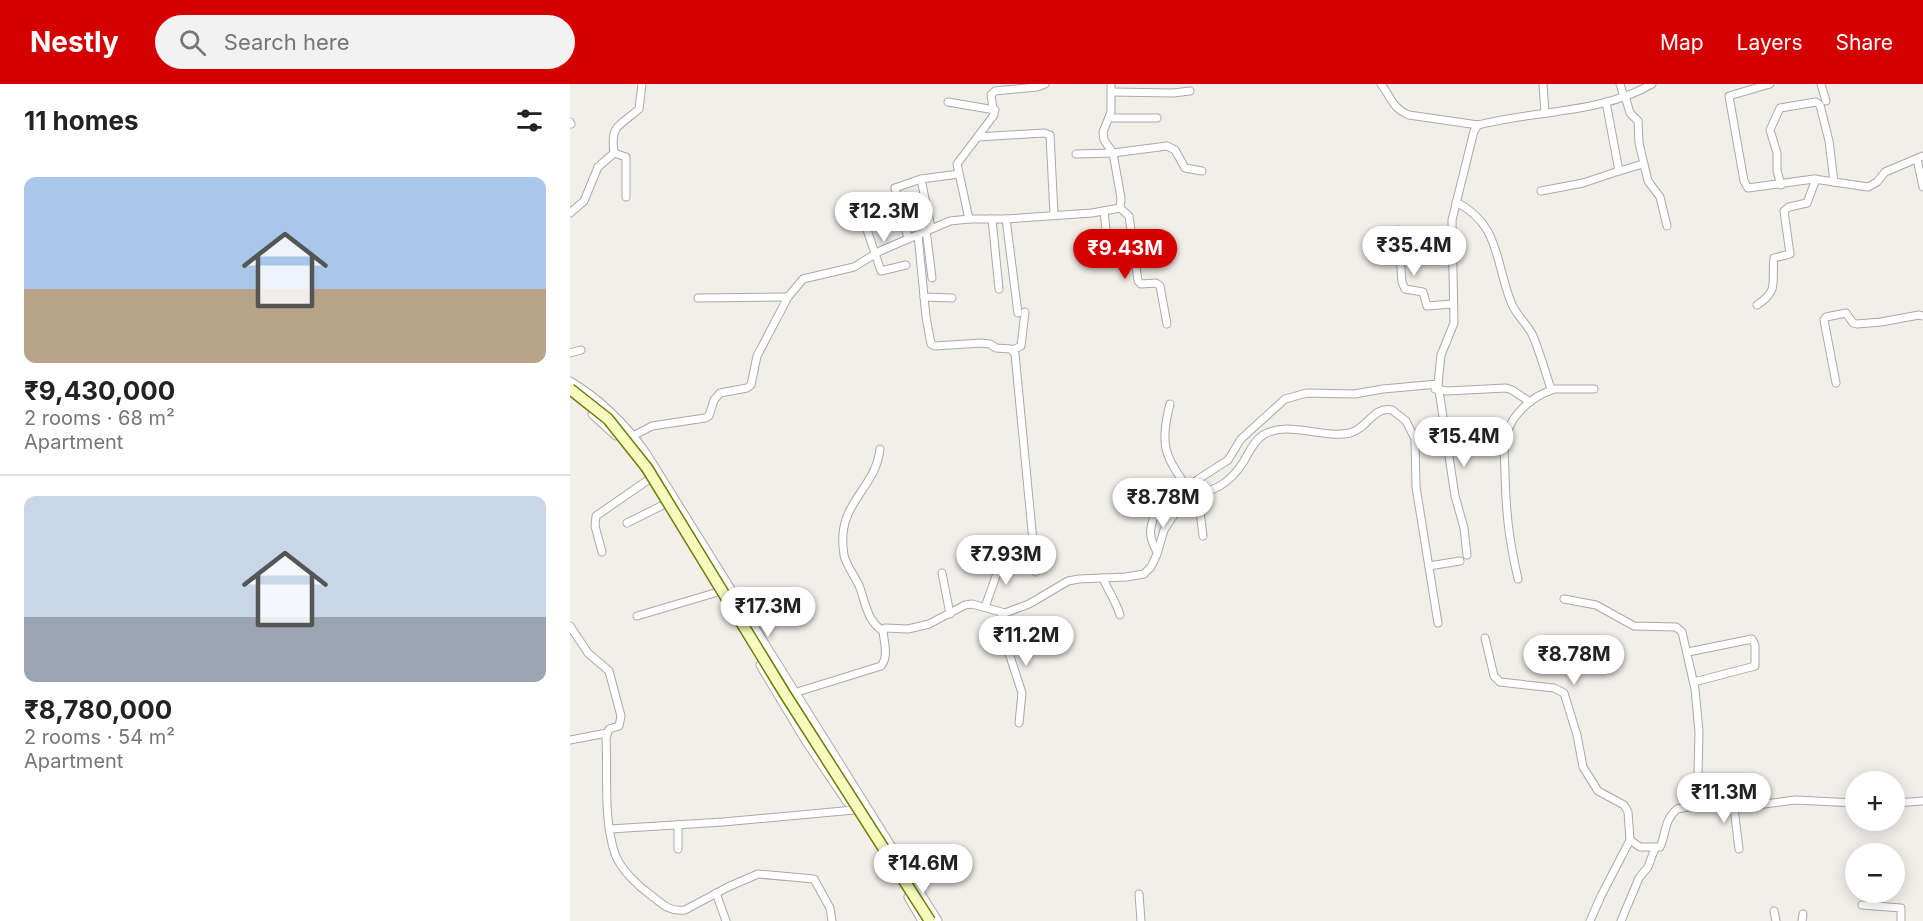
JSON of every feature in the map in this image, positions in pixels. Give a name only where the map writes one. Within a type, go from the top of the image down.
[{"type":"main road","points":[[570,389],[608,419],[647,468],[785,694],[930,921]]},
{"type":"street","points":[[570,213],[584,201],[598,167],[614,153],[616,126],[639,109],[642,84]]},
{"type":"street","points":[[969,219],[957,164],[993,118],[995,110],[990,94],[994,87],[1037,87],[1045,84]]},
{"type":"street","points":[[1111,84],[1109,118],[1103,132],[1104,140],[1113,153],[1121,198],[1120,208]]},
{"type":"street","points":[[1381,84],[1399,111],[1409,115],[1478,125],[1605,102],[1624,97],[1652,84]]},
{"type":"street","points":[[1543,84],[1545,113]]},
{"type":"street","points":[[1620,84],[1630,113],[1637,119],[1643,164],[1649,184],[1660,197],[1667,226]]},
{"type":"street","points":[[1770,84],[1732,93],[1729,96],[1746,185],[1752,188],[1816,180],[1868,187],[1877,182],[1885,172],[1920,158],[1923,187]]},
{"type":"street","points":[[1821,84],[1826,101]]},
{"type":"street","points":[[1112,92],[1190,91]]},
{"type":"street","points":[[948,102],[995,110]]},
{"type":"street","points":[[1605,102],[1619,171]]},
{"type":"street","points":[[1781,184],[1777,171],[1777,153],[1770,130],[1771,125],[1780,108],[1816,102],[1820,105],[1829,141],[1834,182]]},
{"type":"street","points":[[1109,118],[1157,118]]},
{"type":"street","points":[[1467,555],[1464,528],[1455,496],[1436,387],[1442,351],[1454,323],[1452,220],[1474,131],[1478,125]]},
{"type":"street","points":[[978,137],[1044,133],[1050,135],[1054,214]]},
{"type":"street","points":[[1076,154],[1171,147],[1185,168],[1202,171]]},
{"type":"street","points":[[614,153],[627,157],[626,197]]},
{"type":"street","points":[[1540,191],[1583,183],[1643,164]]},
{"type":"street","points":[[908,238],[895,188],[921,179],[959,174]]},
{"type":"street","points":[[921,179],[932,278]]},
{"type":"street","points":[[1756,305],[1768,298],[1772,291],[1774,258],[1790,254],[1784,211],[1789,207],[1807,203],[1816,180]]},
{"type":"street","points":[[1456,202],[1479,216],[1489,231],[1495,243],[1511,303],[1518,317],[1533,336],[1552,390]]},
{"type":"street","points":[[621,441],[652,426],[705,418],[709,416],[714,400],[720,393],[747,388],[751,385],[757,356],[788,297],[803,279],[854,267],[908,238],[950,221],[1104,212],[1120,208]]},
{"type":"street","points":[[1120,208],[1128,216],[1138,281],[1141,284],[1156,283],[1160,286],[1167,324]]},
{"type":"street","points":[[1104,212],[1108,249]]},
{"type":"street","points":[[863,218],[881,271],[906,265]]},
{"type":"street","points":[[992,219],[999,290]]},
{"type":"street","points":[[918,235],[928,336],[933,345],[986,343],[996,348],[1013,350],[1021,346],[1022,312],[1006,219]]},
{"type":"street","points":[[1398,230],[1402,282],[1405,289],[1423,292],[1427,306],[1452,304]]},
{"type":"street","points":[[698,298],[788,297]]},
{"type":"street","points":[[924,297],[952,297]]},
{"type":"street","points":[[1836,383],[1824,320],[1826,317],[1846,313],[1853,323],[1857,324],[1923,316]]},
{"type":"street","points":[[570,353],[581,350]]},
{"type":"street","points":[[1013,350],[1035,544],[1036,572]]},
{"type":"street","points":[[570,382],[605,408],[632,436],[938,921]]},
{"type":"street","points":[[883,631],[888,627],[908,629],[929,624],[965,605],[986,607],[1001,613],[1015,610],[1068,581],[1144,574],[1151,567],[1164,530],[1197,480],[1206,472],[1228,460],[1240,440],[1285,399],[1307,393],[1354,394],[1383,389],[1436,387],[1506,388],[1530,402]]},
{"type":"street","points":[[1518,579],[1507,522],[1504,448],[1509,429],[1515,418],[1530,402],[1552,390],[1594,389]]},
{"type":"street","points":[[570,396],[600,419],[637,462],[665,504],[806,740],[854,810],[923,921]]},
{"type":"street","points":[[1170,404],[1164,432],[1166,451],[1189,490]]},
{"type":"street","points":[[1184,498],[1220,487],[1233,476],[1251,448],[1267,434],[1284,430],[1329,434],[1349,433],[1355,431],[1377,412],[1392,410],[1406,421],[1415,439],[1416,487],[1438,623]]},
{"type":"street","points":[[794,693],[881,666],[884,663],[886,655],[883,631],[871,620],[860,589],[843,554],[844,520],[876,466],[880,449]]},
{"type":"street","points":[[602,552],[595,525],[596,516],[648,480]]},
{"type":"street","points":[[1198,495],[1203,536]]},
{"type":"street","points":[[627,523],[665,504]]},
{"type":"street","points":[[1157,507],[1149,532],[1150,540],[1157,552]]},
{"type":"street","points":[[986,607],[1005,551],[1013,546],[1035,544]]},
{"type":"street","points":[[1429,567],[1460,561]]},
{"type":"street","points":[[942,573],[950,614]]},
{"type":"street","points":[[1103,578],[1120,615]]},
{"type":"street","points":[[637,616],[718,592]]},
{"type":"street","points":[[1564,599],[1596,606],[1634,626],[1678,628],[1682,632],[1694,682],[1699,732],[1698,774],[1704,804]]},
{"type":"street","points":[[1001,613],[1008,650],[1022,693],[1019,723]]},
{"type":"street","points":[[570,626],[588,653],[609,671],[612,678],[621,722],[619,726],[609,729],[607,733],[608,814],[615,855],[621,865],[645,892],[669,909],[685,910],[758,874],[814,879],[830,909],[832,921]]},
{"type":"street","points":[[1485,638],[1494,676],[1500,682],[1554,688],[1564,693],[1577,735],[1583,767],[1598,791],[1624,805],[1628,812],[1630,840],[1600,896],[1590,921]]},
{"type":"street","points":[[1688,652],[1752,639],[1755,645],[1755,666],[1694,682]]},
{"type":"street","points":[[570,740],[607,733]]},
{"type":"street","points":[[1621,921],[1639,878],[1648,867],[1656,848],[1660,847],[1665,826],[1677,809],[1704,804],[1728,805],[1734,808],[1795,800],[1845,802]]},
{"type":"street","points":[[1905,802],[1923,801]]},
{"type":"street","points":[[1734,808],[1739,849]]},
{"type":"street","points":[[610,829],[854,810]]},
{"type":"street","points":[[678,825],[678,849]]},
{"type":"street","points":[[1630,840],[1640,847],[1656,848]]},
{"type":"street","points":[[716,894],[726,921]]},
{"type":"street","points":[[1138,894],[1141,921]]},
{"type":"street","points":[[1862,905],[1900,908],[1901,921]]},
{"type":"street","points":[[1774,911],[1776,921]]}]
